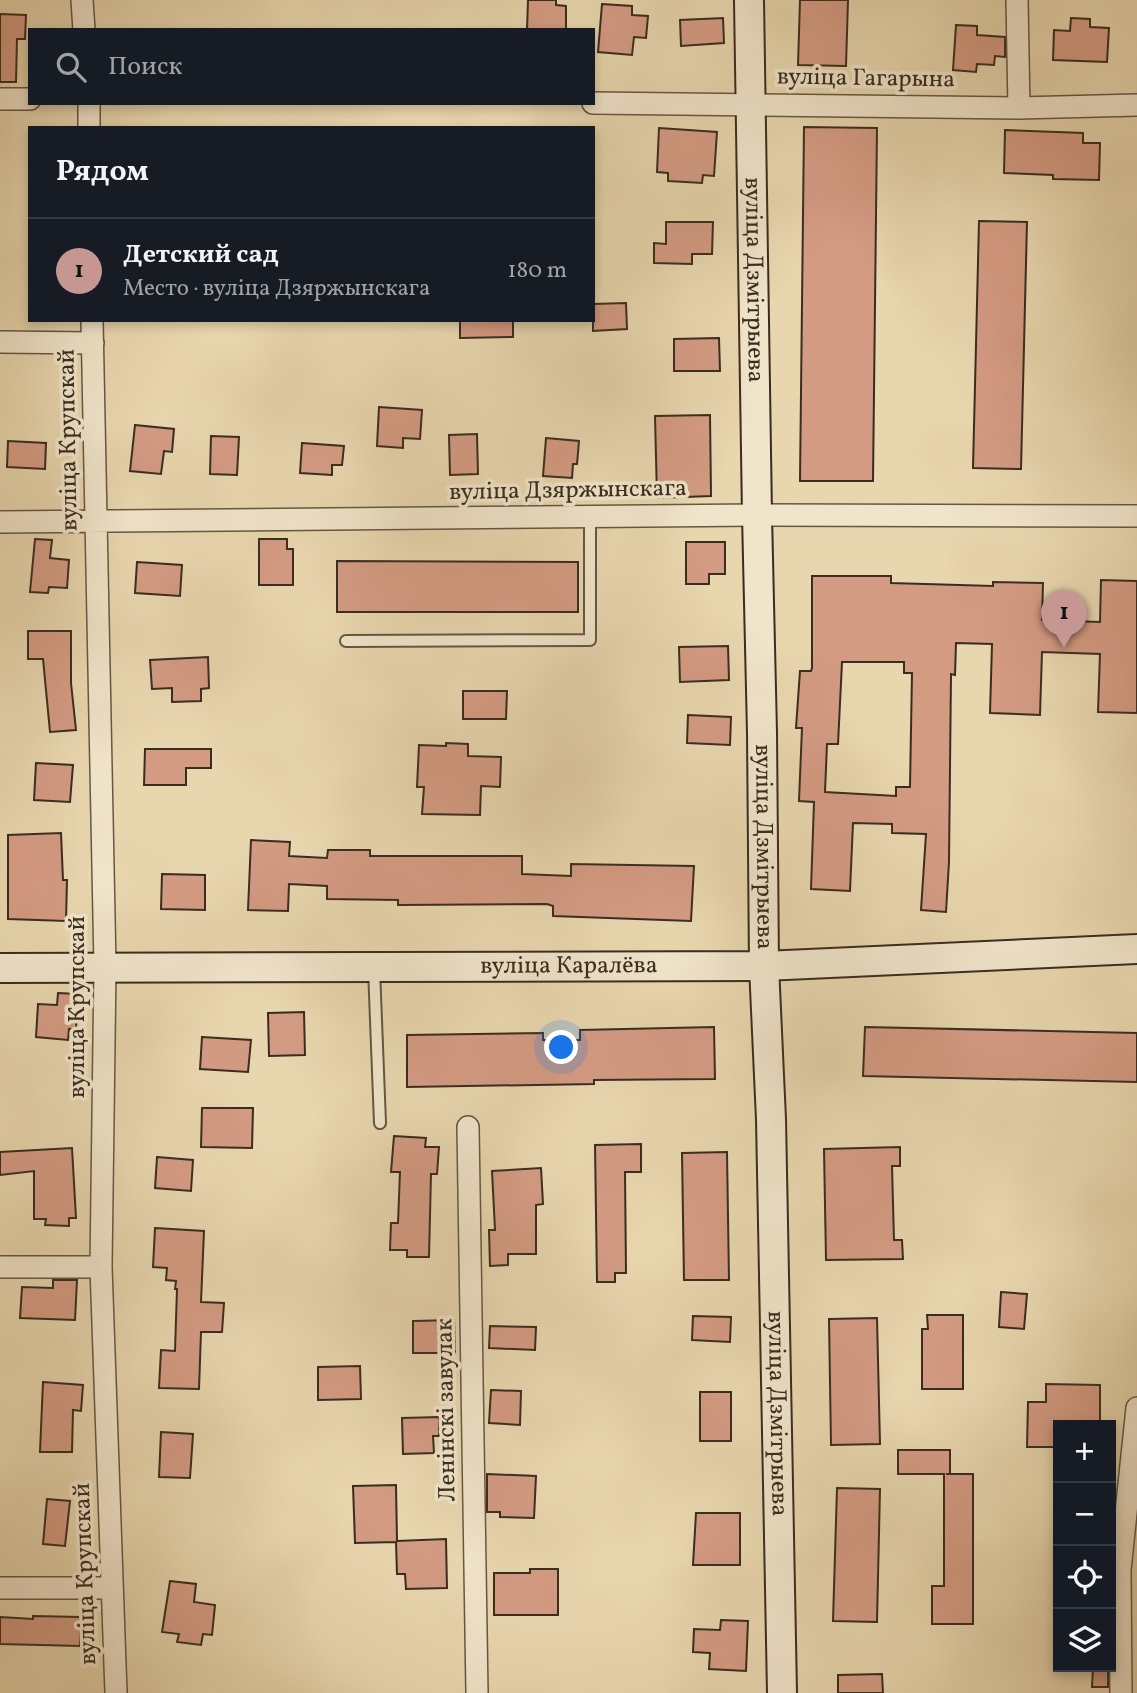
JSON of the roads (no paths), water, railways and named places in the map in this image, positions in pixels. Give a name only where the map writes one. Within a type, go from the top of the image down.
[{"type":"street","points":[[82,0],[84,28]]},
{"type":"street","name":"вуліца Дзмітрыева","points":[[749,0],[764,966],[771,1119],[782,1693]]},
{"type":"street","points":[[1017,0],[1019,108]]},
{"type":"street","points":[[0,99],[28,99]]},
{"type":"street","name":"вуліца Гагарына","points":[[595,103],[1019,108],[1137,105]]},
{"type":"street","points":[[89,105],[89,126]]},
{"type":"street","name":"вуліца Крупскай","points":[[92,322],[105,967],[101,1266],[116,1693]]},
{"type":"street","points":[[0,342],[93,343]]},
{"type":"street","name":"вуліца Дзяржынскага","points":[[0,522],[757,515],[1137,516]]},
{"type":"street","name":"вуліца Каралёва","points":[[0,968],[764,966],[1137,949]]},
{"type":"street","name":"Ленінскі завулак","points":[[468,1126],[477,1693]]},
{"type":"street","points":[[0,1267],[101,1266]]},
{"type":"street","points":[[1121,1693],[1121,1570],[1137,1408]]},
{"type":"street","points":[[0,1588],[112,1588]]},
{"type":"lane","points":[[346,640],[590,640],[590,517]]},
{"type":"lane","points":[[374,967],[380,1123]]},
{"type":"place","name":"Детский сад","points":[[1064,648]]}]
